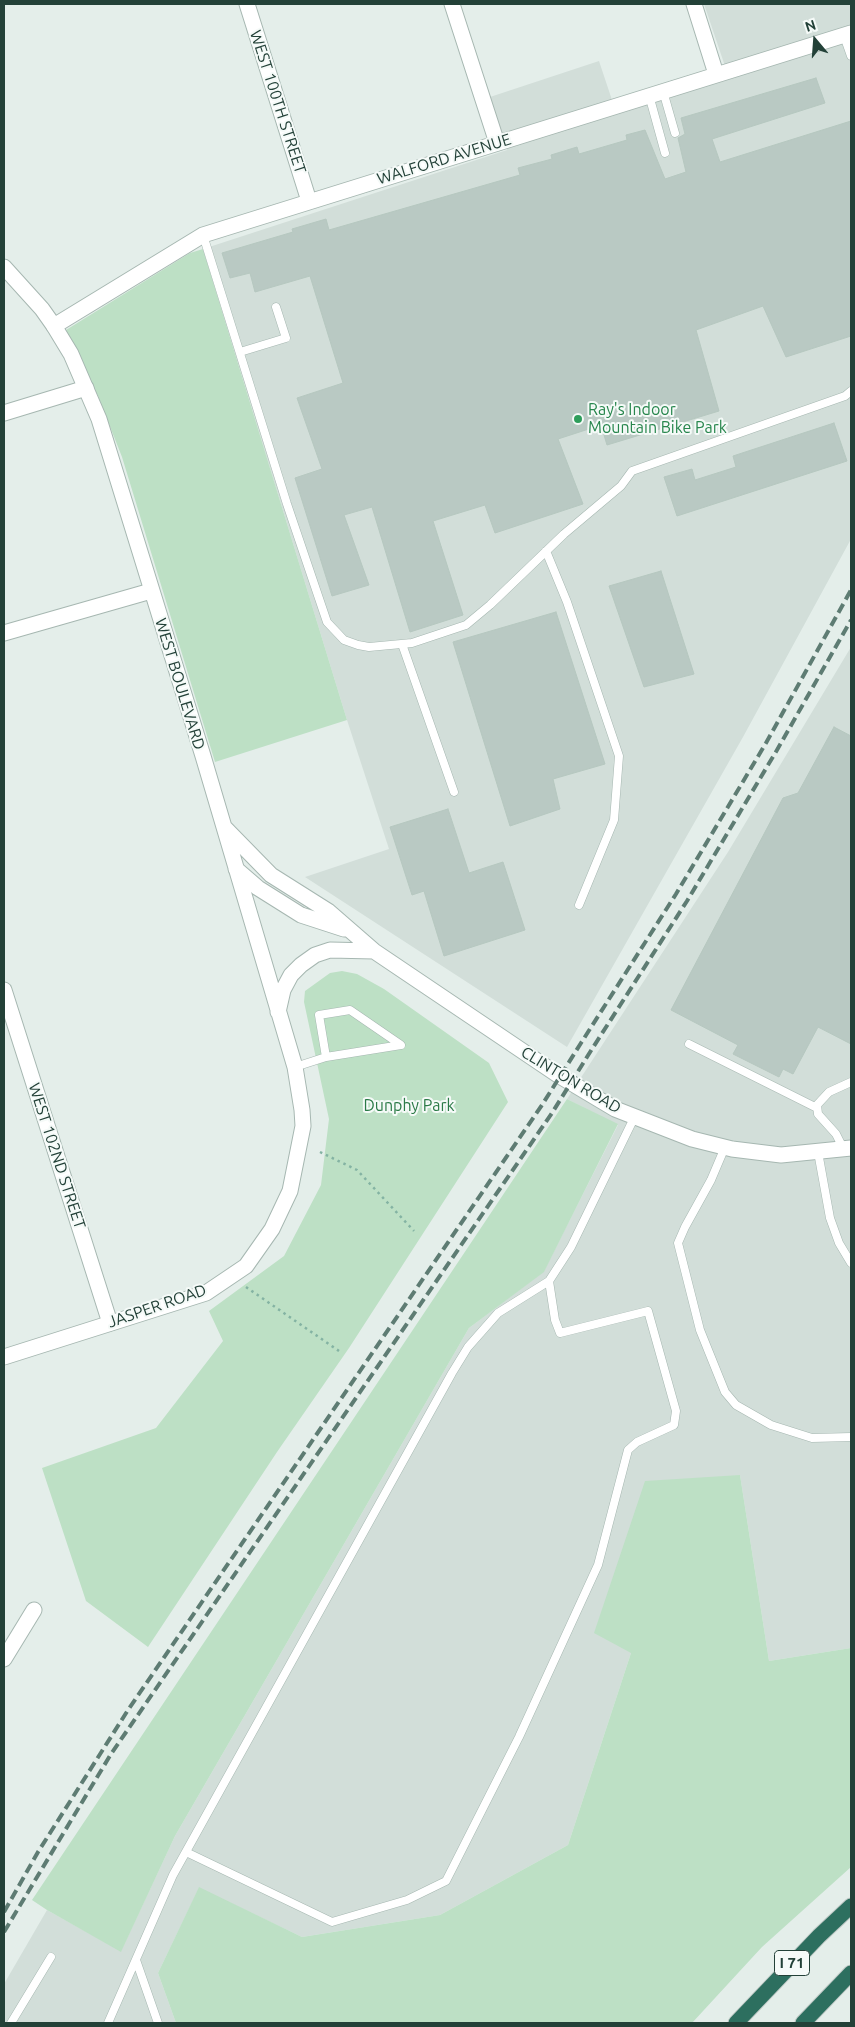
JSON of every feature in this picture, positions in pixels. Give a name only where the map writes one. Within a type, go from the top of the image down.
[{"type":"highway","name":"I 71","points":[[736,2023],[851,1906]]},
{"type":"highway","points":[[803,2023],[851,1973]]},
{"type":"street","name":"WEST 100TH STREET","points":[[247,4],[309,200]]},
{"type":"street","points":[[452,4],[497,143]]},
{"type":"street","points":[[694,4],[716,74]]},
{"type":"street","name":"WALFORD AVENUE","points":[[54,326],[203,235],[309,200],[848,34]]},
{"type":"street","name":"WEST BOULEVARD","points":[[4,267],[42,309],[54,326],[71,354],[99,419],[295,1067],[303,1126]]},
{"type":"street","points":[[4,413],[86,388]]},
{"type":"street","points":[[4,634],[151,591]]},
{"type":"street","name":"CLINTON ROAD","points":[[223,826],[271,875],[328,911],[374,951],[574,1085],[615,1109],[692,1139],[725,1147],[781,1156],[848,1148]]},
{"type":"street","name":"CLINTON ROAD","points":[[236,868],[258,888],[301,915],[350,931]]},
{"type":"street","points":[[258,888],[271,875]]},
{"type":"street","points":[[278,1013],[283,990],[291,975],[301,965],[315,956],[330,950],[374,951]]},
{"type":"street","name":"WEST 102ND STREET","points":[[4,990],[110,1323]]},
{"type":"street","name":"JASPER ROAD","points":[[4,1357],[206,1293],[246,1266],[272,1229],[290,1191],[303,1126]]},
{"type":"street","points":[[4,1659],[34,1610]]},
{"type":"lane","points":[[848,34],[851,56]]},
{"type":"lane","points":[[656,93],[675,133]]},
{"type":"lane","points":[[656,93],[665,153]]},
{"type":"lane","points":[[203,235],[326,622],[344,640],[358,645],[369,647],[412,643],[466,626],[546,551],[621,486],[632,471],[845,396],[851,391]]},
{"type":"lane","points":[[240,352],[286,338],[276,308]]},
{"type":"lane","points":[[546,551],[567,602],[619,756],[614,820],[579,905]]},
{"type":"lane","points":[[402,644],[454,792]]},
{"type":"lane","points":[[295,1067],[326,1057],[401,1045],[350,1010],[319,1015],[326,1057]]},
{"type":"lane","points":[[689,1044],[817,1108]]},
{"type":"lane","points":[[848,1148],[818,1114],[817,1105],[829,1092],[851,1082]]},
{"type":"lane","points":[[108,2023],[173,1875],[468,1347],[498,1313],[549,1281],[572,1247],[635,1116]]},
{"type":"lane","points":[[725,1147],[711,1180],[678,1243],[700,1330],[725,1392],[736,1405],[771,1425],[812,1438],[851,1437]]},
{"type":"lane","points":[[818,1152],[830,1218],[839,1243],[851,1263]]},
{"type":"lane","points":[[186,1852],[332,1922],[407,1900],[446,1881],[519,1737],[598,1566],[628,1450],[636,1442],[674,1425],[676,1411],[648,1311],[560,1333],[555,1320],[549,1281]]},
{"type":"lane","points":[[11,2023],[51,1957]]},
{"type":"lane","points":[[136,1960],[158,2023]]},
{"type":"path","points":[[320,1152],[357,1170],[414,1231]]},
{"type":"path","points":[[246,1287],[339,1351]]},
{"type":"shaded area","points":[[704,4],[851,4],[851,539],[743,737],[567,1047],[305,877],[389,849],[347,720],[203,249],[507,150],[490,97],[599,61],[616,112],[728,75]]},
{"type":"shaded area","points":[[851,647],[851,1648],[769,1661],[740,1475],[631,1653],[568,1845],[440,1915],[302,1937],[199,1888],[158,1973],[176,2023],[4,2023],[4,1984],[47,1910],[121,1951],[175,1836],[469,1328],[544,1271],[618,1125],[567,1099],[728,852]]},
{"type":"green space","points":[[203,249],[347,720],[215,762],[122,457],[98,396],[66,330],[190,253]]},
{"type":"green space","name":"Dunphy Park","points":[[342,971],[357,974],[384,989],[489,1063],[508,1102],[349,1348],[277,1452],[148,1647],[86,1601],[42,1468],[156,1428],[223,1341],[209,1311],[284,1256],[321,1185],[329,1119],[304,1002],[305,991],[330,973]]},
{"type":"green space","points":[[567,1099],[618,1124],[544,1272],[469,1328],[175,1836],[121,1952],[47,1910],[32,1900]]},
{"type":"green space","points":[[740,1475],[769,1661],[851,1648],[851,1867],[762,1947],[692,2023],[176,2023],[158,1973],[199,1887],[302,1937],[440,1915],[568,1845],[631,1653],[594,1633],[645,1481]]},
{"type":"building","points":[[816,78],[825,103],[712,139],[720,162],[851,121],[851,336],[786,357],[763,306],[696,330],[719,411],[607,445],[601,425],[558,439],[583,504],[495,533],[485,505],[433,521],[463,615],[410,632],[372,507],[344,515],[369,585],[332,596],[295,478],[322,469],[297,398],[343,383],[310,276],[255,292],[250,273],[230,278],[222,253],[293,232],[292,229],[326,219],[329,230],[520,175],[518,168],[552,159],[551,155],[577,147],[579,154],[627,140],[626,135],[645,130],[665,179],[686,172],[678,138],[685,134],[681,118]]},
{"type":"building","points":[[834,423],[847,461],[677,516],[664,477],[692,469],[695,480],[736,467],[733,456]]},
{"type":"building","points":[[661,571],[694,674],[644,687],[609,586]]},
{"type":"building","points":[[556,612],[605,764],[553,779],[560,809],[510,826],[453,642]]},
{"type":"building","points":[[834,727],[851,736],[851,1044],[818,1027],[793,1074],[783,1069],[779,1077],[733,1054],[738,1045],[671,1010],[783,798],[798,793]]},
{"type":"building","points":[[448,809],[469,873],[503,862],[525,930],[444,956],[424,891],[412,895],[390,827]]},
{"type":"railway","points":[[4,1912],[38,1852],[128,1710],[542,1105],[676,894],[766,743],[851,590]]},
{"type":"railway","points":[[4,1932],[111,1754],[552,1113],[687,901],[777,750],[851,620]]},
{"type":"place","name":"Ray's Indoor Mountain Bike Park","points":[[578,419]]}]
